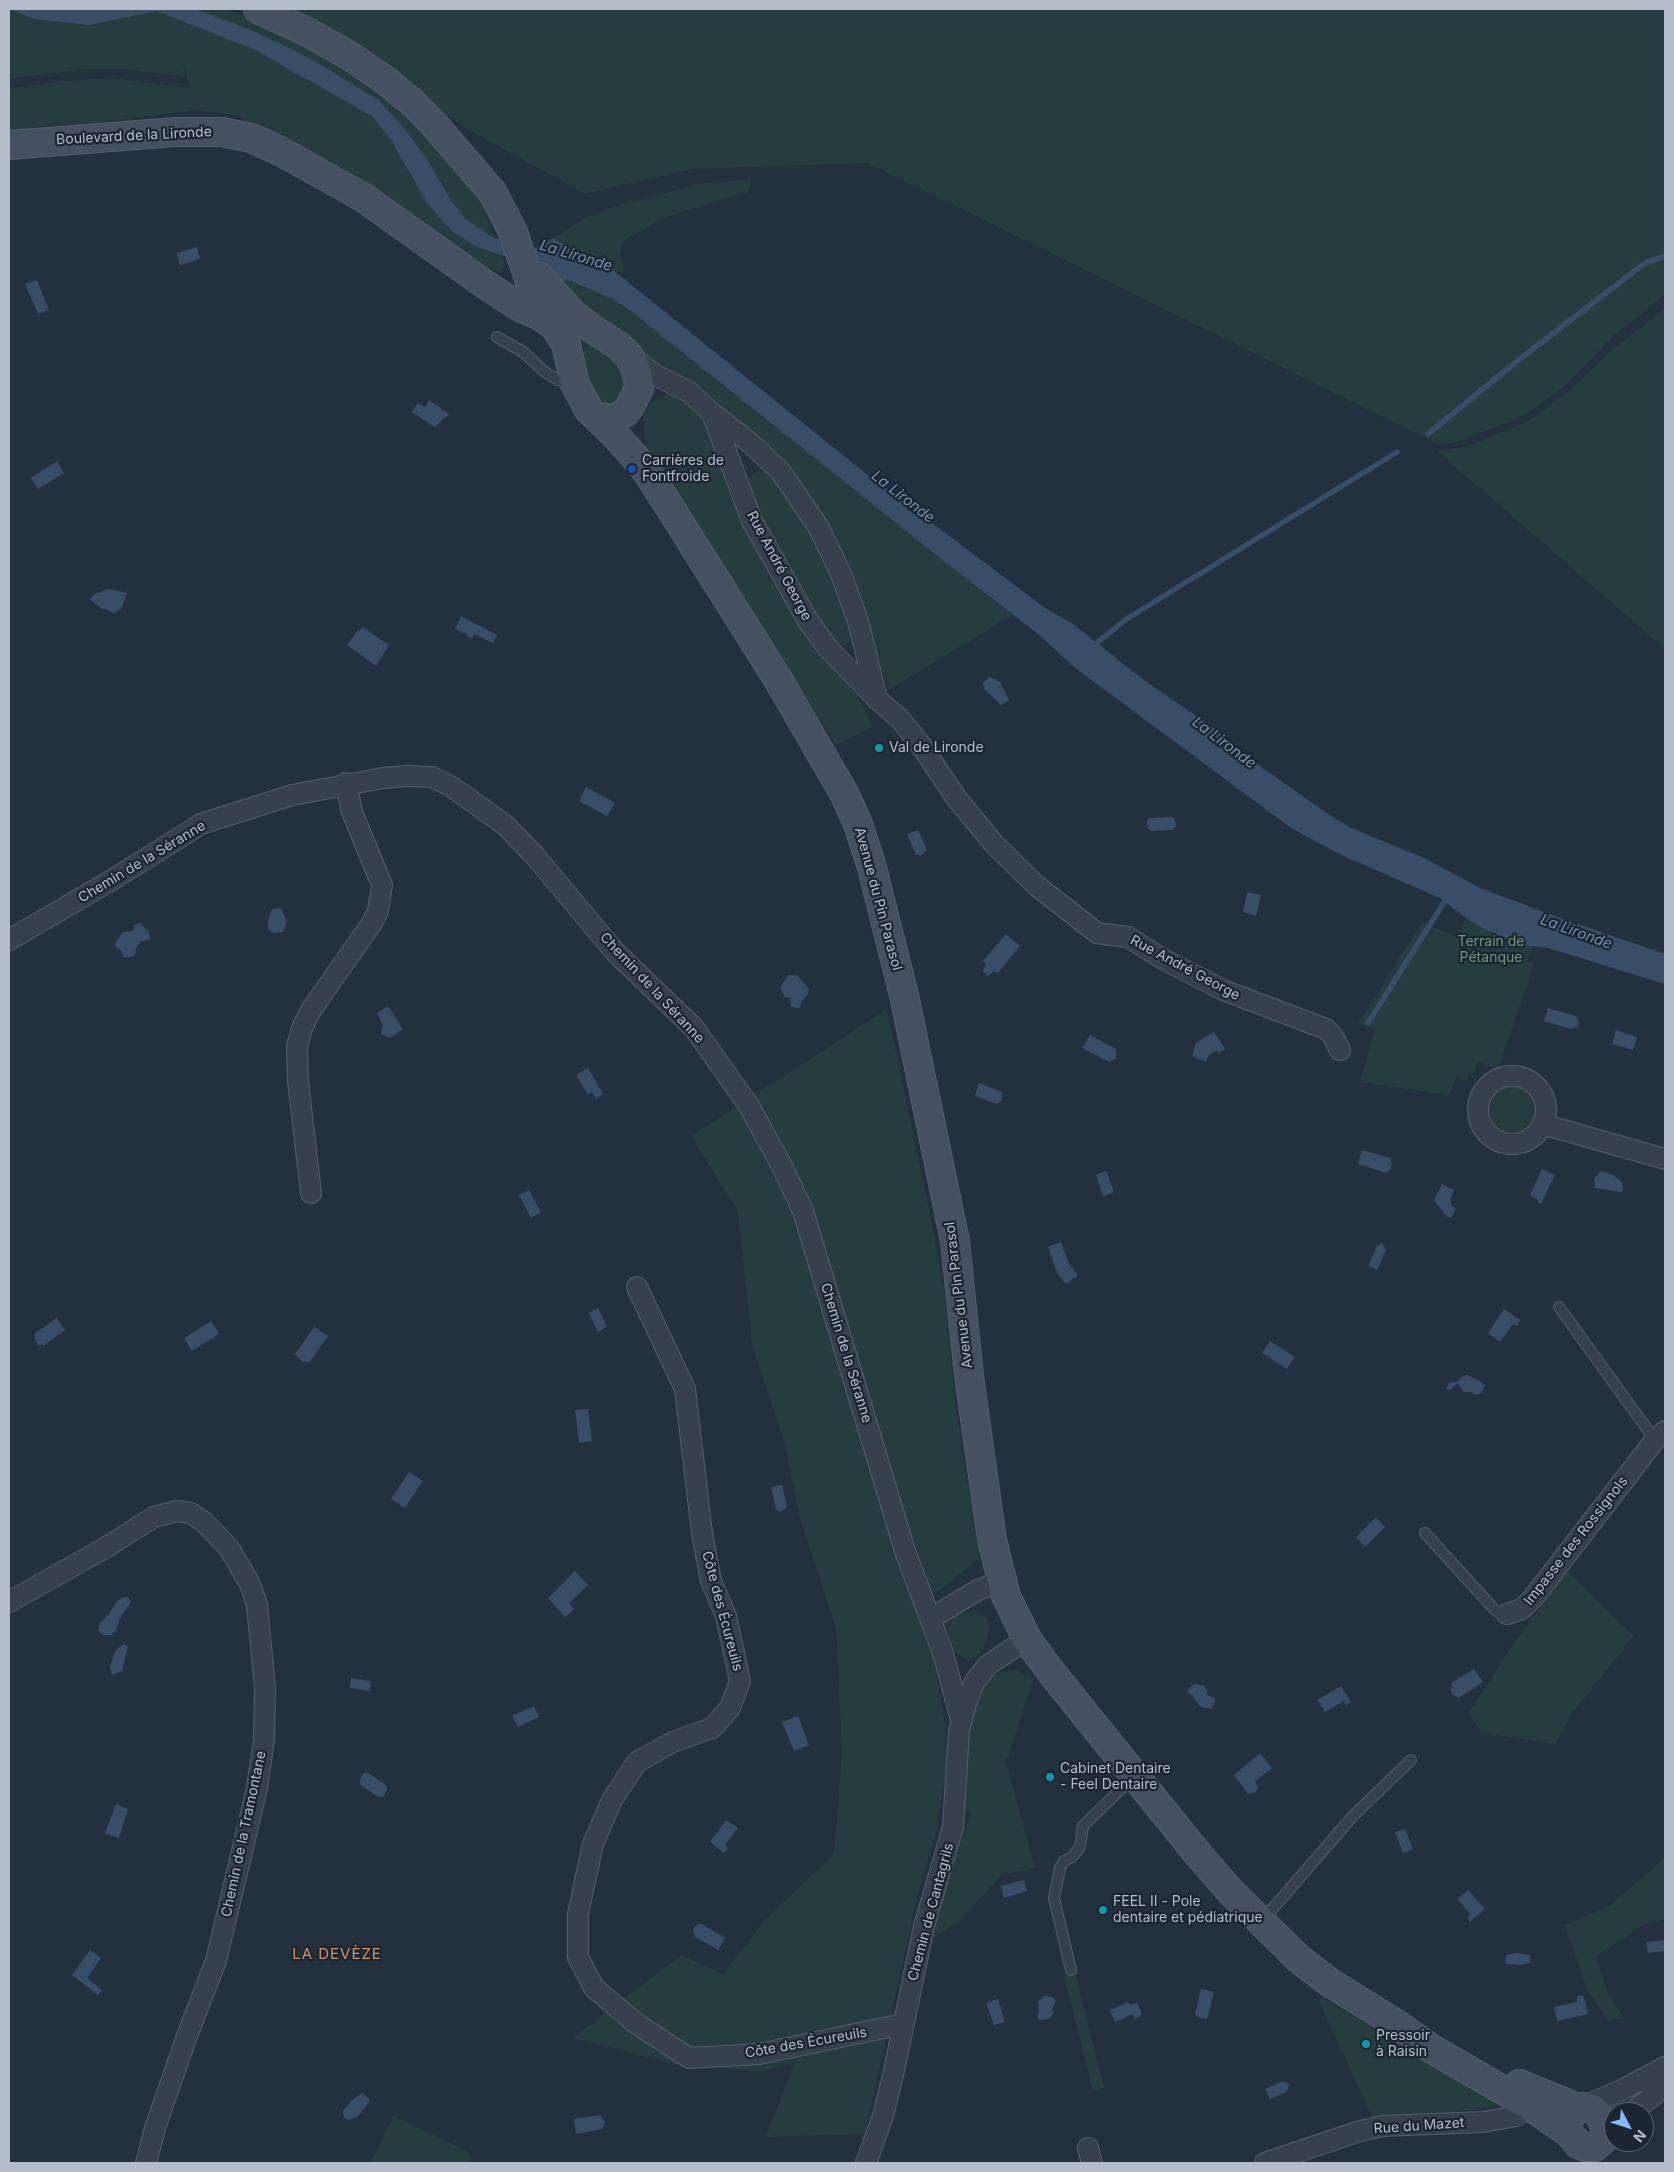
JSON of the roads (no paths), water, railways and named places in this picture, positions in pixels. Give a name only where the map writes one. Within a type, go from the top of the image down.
[{"type":"street","points":[[258,9],[309,33],[350,56],[385,80],[413,104],[446,138],[493,193],[513,232],[532,278],[564,320],[566,344],[573,376],[589,410],[595,416],[612,419],[625,413],[637,393],[638,377],[629,356],[619,346],[601,334],[590,335],[579,342],[574,350],[573,376]]},
{"type":"street","name":"Boulevard de la Lironde","points":[[9,145],[176,132],[222,132],[252,138],[280,151],[364,198],[518,306],[540,316],[564,320],[601,334]]},
{"type":"street","name":"Boulevard de la Lironde","points":[[486,285],[509,292],[532,278]]},
{"type":"street","name":"Rue André George","points":[[629,356],[658,376],[698,398],[712,414],[749,442],[781,472],[819,528],[841,574],[858,621],[877,699]]},
{"type":"street","points":[[637,393],[670,381]]},
{"type":"street","name":"Avenue du Pin Parasol","points":[[637,393],[637,433],[647,472]]},
{"type":"street","name":"Rue André George","points":[[712,414],[752,521],[807,619],[827,647],[877,699],[900,719],[920,744],[957,799],[995,845],[1061,906],[1097,933],[1128,937],[1163,959],[1223,990],[1326,1029],[1332,1035],[1340,1050]]},
{"type":"street","name":"Avenue du Pin Parasol","points":[[595,416],[614,434],[647,472],[779,681],[817,745],[845,795],[862,838],[904,995],[955,1241],[983,1486],[992,1540],[1012,1611],[1027,1639],[1051,1672],[1224,1885],[1260,1922],[1316,1973],[1398,2025],[1528,2097],[1590,2136]]},
{"type":"street","name":"Chemin de la Séranne","points":[[9,940],[112,880],[201,824],[292,795],[346,783],[407,776],[432,777],[452,787],[506,825],[536,856],[615,952],[694,1028],[730,1078],[762,1129],[803,1210],[905,1551],[931,1616],[952,1686]]},
{"type":"street","points":[[311,1193],[298,1081],[297,1046],[302,1028],[311,1010],[372,923],[378,911],[382,885],[352,812],[346,783]]},
{"type":"street","points":[[1542,1124],[1665,1159]]},
{"type":"street","name":"Côte des Écureuils","points":[[637,1287],[685,1388],[702,1533],[711,1581],[726,1616],[740,1681],[730,1708],[712,1728],[673,1742],[637,1762],[612,1800],[593,1844],[578,1914],[578,1958],[594,1988],[637,2024],[689,2058],[759,2054],[903,2024]]},
{"type":"street","name":"Impasse des Rossignols","points":[[1507,1614],[1522,1609],[1533,1598],[1660,1435]]},
{"type":"street","name":"Chemin de la Tramontane","points":[[9,1602],[154,1517],[177,1510],[191,1513],[204,1522],[229,1548],[250,1584],[257,1605],[265,1688],[263,1747],[257,1788],[216,1962],[184,2042],[156,2125],[146,2163]]},
{"type":"street","points":[[931,1616],[940,1613],[978,1590],[1002,1581]]},
{"type":"street","points":[[961,1720],[975,1681],[981,1673],[988,1665],[1027,1639]]},
{"type":"street","name":"Chemin de Cantagrils","points":[[866,2163],[885,2107],[924,1926],[953,1827],[957,1747],[961,1720],[952,1686]]},
{"type":"street","points":[[1590,2136],[1626,2088],[1665,2067]]},
{"type":"street","points":[[1645,2102],[1665,2086]]},
{"type":"street","name":"Rue du Mazet","points":[[1265,2163],[1357,2132],[1382,2126],[1483,2122],[1517,2116],[1528,2097]]},
{"type":"lane","points":[[497,337],[523,352],[545,372],[558,380],[573,376]]},
{"type":"lane","name":"Impasse des Rossignols","points":[[1559,1307],[1660,1435]]},
{"type":"lane","name":"Impasse des Rossignols","points":[[1425,1533],[1494,1610],[1507,1614]]},
{"type":"lane","points":[[1260,1922],[1353,1816],[1412,1760]]},
{"type":"lane","points":[[1071,1970],[1054,1898],[1060,1868],[1064,1861],[1072,1857],[1080,1847],[1084,1826],[1122,1788],[1136,1778]]},
{"type":"water","name":"La Lironde","points":[[9,9],[195,9],[256,32],[313,60],[380,101],[408,133],[428,161],[452,202],[466,219],[492,237],[536,248],[553,238],[584,258],[593,254],[859,468],[1045,608],[1073,624],[1141,678],[1215,729],[1260,766],[1325,812],[1351,828],[1424,858],[1480,888],[1665,954],[1665,984],[1548,948],[1522,945],[1484,929],[1440,898],[1341,855],[1291,828],[1074,667],[1038,634],[632,312],[613,299],[568,280],[556,282],[546,269],[476,247],[451,230],[427,203],[391,140],[372,116],[255,50],[157,11],[89,25],[34,19]]},
{"type":"water","points":[[197,247],[200,259],[180,265],[177,253]]},
{"type":"water","points":[[37,280],[49,310],[38,314],[25,284]]},
{"type":"water","points":[[429,400],[449,414],[435,427],[412,412],[418,403],[425,407]]},
{"type":"water","points":[[57,461],[64,473],[38,489],[31,478]]},
{"type":"water","points":[[109,589],[127,593],[121,609],[113,613],[104,608],[103,610],[90,599],[95,594]]},
{"type":"water","points":[[461,616],[497,635],[493,643],[474,634],[472,639],[466,636],[467,634],[455,629]]},
{"type":"water","points":[[362,627],[389,645],[376,666],[347,645]]},
{"type":"water","points":[[990,677],[1000,682],[1009,700],[1001,705],[984,689],[983,682]]},
{"type":"water","points":[[586,787],[615,803],[607,816],[579,801]]},
{"type":"water","points":[[1173,817],[1176,826],[1173,830],[1151,831],[1148,828],[1147,821],[1150,818]]},
{"type":"water","points":[[918,830],[927,850],[922,855],[916,855],[907,834]]},
{"type":"water","points":[[1247,892],[1261,895],[1256,916],[1243,912]]},
{"type":"water","points":[[281,908],[287,921],[283,932],[273,933],[268,929],[268,920],[272,909]]},
{"type":"water","points":[[140,923],[149,932],[150,939],[140,942],[135,956],[124,958],[121,951],[115,946],[116,942],[123,932],[133,931],[134,925]]},
{"type":"water","points":[[1006,934],[1020,946],[998,973],[994,971],[988,976],[983,971],[986,963],[983,961]]},
{"type":"water","points":[[788,975],[797,975],[809,989],[799,1008],[791,1007],[790,998],[785,997],[780,988]]},
{"type":"water","points":[[388,1006],[403,1029],[390,1038],[381,1034],[383,1025],[377,1013]]},
{"type":"water","points":[[1548,1008],[1576,1016],[1579,1023],[1577,1027],[1570,1029],[1544,1021]]},
{"type":"water","points":[[1616,1030],[1637,1037],[1633,1050],[1612,1044]]},
{"type":"water","points":[[1214,1032],[1225,1049],[1219,1053],[1217,1050],[1209,1055],[1206,1062],[1192,1056],[1196,1043]]},
{"type":"water","points":[[1090,1035],[1116,1049],[1116,1058],[1109,1062],[1082,1048]]},
{"type":"water","points":[[588,1068],[603,1094],[596,1099],[592,1092],[588,1095],[576,1075]]},
{"type":"water","points":[[979,1083],[1002,1092],[1002,1100],[997,1104],[975,1096]]},
{"type":"water","points":[[1362,1150],[1390,1158],[1392,1163],[1390,1170],[1386,1173],[1358,1164]]},
{"type":"water","points":[[1542,1169],[1555,1175],[1541,1204],[1530,1195]]},
{"type":"water","points":[[1106,1171],[1114,1192],[1103,1196],[1096,1175]]},
{"type":"water","points":[[1601,1171],[1613,1175],[1622,1182],[1623,1190],[1621,1192],[1595,1188],[1594,1179]]},
{"type":"water","points":[[1442,1184],[1454,1190],[1450,1200],[1452,1206],[1456,1208],[1451,1218],[1446,1216],[1434,1200]]},
{"type":"water","points":[[529,1190],[541,1212],[531,1218],[519,1195]]},
{"type":"water","points":[[1061,1242],[1069,1264],[1078,1275],[1066,1284],[1057,1273],[1048,1247]]},
{"type":"water","points":[[1382,1243],[1386,1250],[1377,1270],[1368,1266],[1377,1246]]},
{"type":"water","points":[[598,1308],[607,1327],[598,1332],[589,1313]]},
{"type":"water","points":[[1504,1309],[1520,1320],[1517,1326],[1512,1325],[1500,1342],[1488,1333]]},
{"type":"water","points":[[57,1318],[65,1330],[43,1346],[42,1344],[39,1346],[34,1338],[36,1336],[34,1334]]},
{"type":"water","points":[[211,1321],[219,1334],[192,1351],[184,1338]]},
{"type":"water","points":[[314,1327],[328,1336],[309,1363],[306,1361],[303,1363],[295,1354]]},
{"type":"water","points":[[1270,1341],[1295,1357],[1287,1369],[1262,1353]]},
{"type":"water","points":[[1467,1375],[1482,1382],[1485,1386],[1481,1393],[1476,1395],[1471,1392],[1464,1392],[1458,1383],[1450,1390],[1446,1389],[1449,1383],[1456,1382]]},
{"type":"water","points":[[588,1409],[592,1441],[579,1443],[575,1410]]},
{"type":"water","points":[[409,1472],[423,1481],[405,1508],[391,1499]]},
{"type":"water","points":[[782,1485],[787,1507],[780,1512],[776,1509],[771,1487]]},
{"type":"water","points":[[1376,1517],[1385,1527],[1365,1547],[1356,1537]]},
{"type":"water","points":[[575,1571],[588,1585],[569,1603],[574,1609],[565,1617],[548,1598]]},
{"type":"water","points":[[128,1597],[131,1602],[120,1618],[116,1631],[111,1635],[103,1635],[98,1630],[100,1623],[109,1614],[117,1601]]},
{"type":"water","points":[[124,1644],[128,1647],[122,1671],[112,1675],[110,1667],[115,1651]]},
{"type":"water","points":[[1474,1669],[1483,1682],[1459,1698],[1453,1695],[1450,1690],[1452,1687],[1451,1683]]},
{"type":"water","points":[[351,1678],[371,1681],[370,1691],[350,1688]]},
{"type":"water","points":[[1196,1684],[1204,1686],[1207,1690],[1207,1695],[1216,1699],[1211,1709],[1201,1707],[1193,1695],[1187,1693],[1190,1687]]},
{"type":"water","points":[[1341,1686],[1351,1702],[1346,1705],[1344,1701],[1325,1712],[1317,1700]]},
{"type":"water","points":[[534,1706],[539,1717],[518,1727],[512,1716]]},
{"type":"water","points":[[798,1716],[809,1745],[794,1751],[782,1722]]},
{"type":"water","points":[[1260,1753],[1272,1768],[1255,1781],[1258,1787],[1256,1792],[1248,1794],[1234,1775]]},
{"type":"water","points":[[364,1773],[368,1773],[386,1785],[387,1790],[383,1797],[378,1797],[360,1784],[360,1779]]},
{"type":"water","points":[[116,1804],[128,1809],[119,1838],[105,1833]]},
{"type":"water","points":[[726,1820],[738,1828],[725,1845],[728,1848],[724,1853],[710,1842]]},
{"type":"water","points":[[1405,1829],[1413,1849],[1403,1853],[1395,1832]]},
{"type":"water","points":[[1024,1880],[1027,1891],[1004,1898],[1001,1886]]},
{"type":"water","points":[[1468,1890],[1485,1909],[1470,1922],[1467,1918],[1471,1915],[1457,1899]]},
{"type":"water","points":[[698,1924],[702,1924],[725,1938],[718,1950],[694,1936],[693,1929]]},
{"type":"water","points":[[1665,1940],[1665,1951],[1648,1953],[1646,1942]]},
{"type":"water","points":[[90,1950],[101,1958],[87,1978],[102,1990],[98,1995],[72,1975]]},
{"type":"water","points":[[1516,1953],[1530,1955],[1530,1963],[1520,1965],[1506,1964],[1506,1955]]},
{"type":"water","points":[[1201,1989],[1214,1992],[1207,2019],[1197,2017],[1195,2014]]},
{"type":"water","points":[[1583,1995],[1588,2014],[1557,2021],[1554,2007],[1577,2002],[1577,1996]]},
{"type":"water","points":[[1044,1996],[1052,1997],[1056,2001],[1052,2010],[1054,2013],[1049,2019],[1039,2020],[1037,2017],[1039,2011],[1038,2002]]},
{"type":"water","points":[[998,1999],[1005,2022],[994,2025],[986,2003]]},
{"type":"water","points":[[1128,2002],[1130,2005],[1137,2002],[1142,2015],[1135,2019],[1133,2014],[1115,2022],[1110,2010]]},
{"type":"water","points":[[1283,2081],[1289,2084],[1287,2092],[1270,2099],[1265,2089]]},
{"type":"water","points":[[363,2093],[370,2101],[357,2117],[348,2120],[344,2117],[343,2111],[353,2099]]},
{"type":"water","points":[[600,2115],[605,2122],[602,2129],[576,2134],[574,2119]]},
{"type":"waterway","points":[[1428,434],[1516,362],[1645,263],[1665,256]]},
{"type":"waterway","points":[[1092,647],[1125,620],[1397,452]]},
{"type":"waterway","points":[[1368,1023],[1448,896]]},
{"type":"place","name":"Carrières de Fontfroide","points":[[632,469]]},
{"type":"place","name":"Val de Lironde","points":[[879,748]]},
{"type":"place","name":"Cabinet Dentaire - Feel Dentaire","points":[[1050,1777]]},
{"type":"place","name":"FEEL II - Pole dentaire et pédiatrique","points":[[1103,1910]]},
{"type":"place","name":"Pressoir à Raisin","points":[[1366,2044]]},
{"type":"district","name":"LA DEVÈZE","points":[[337,1954]]},
{"type":"park label","name":"Terrain de Pétanque","points":[[1491,950]]}]
